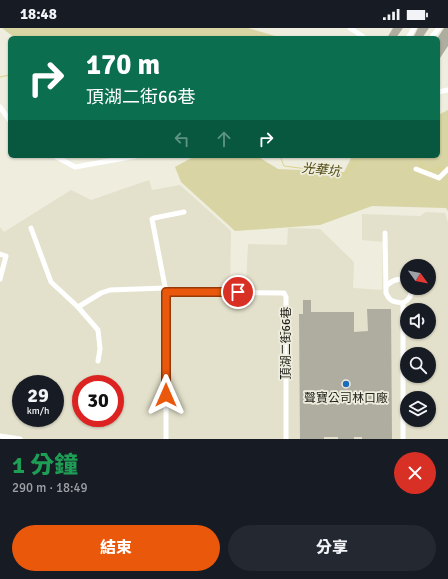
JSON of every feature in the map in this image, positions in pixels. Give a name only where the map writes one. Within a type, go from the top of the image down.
[{"type":"street","points":[[350,28],[362,36]]},
{"type":"street","points":[[433,36],[439,28]]},
{"type":"street","points":[[0,107],[8,118]]},
{"type":"street","points":[[59,158],[75,167],[125,158]]},
{"type":"street","points":[[416,169],[439,178],[448,169]]},
{"type":"street","points":[[166,439],[166,290],[152,222],[154,218],[184,212]]},
{"type":"street","points":[[31,228],[51,282],[78,307],[98,330],[100,349],[98,361]]},
{"type":"street","points":[[385,233],[386,293],[388,298],[393,302],[403,302],[407,301],[410,295]]},
{"type":"street","points":[[0,254],[6,256],[0,279]]},
{"type":"street","points":[[386,286],[392,281],[400,280]]},
{"type":"street","points":[[78,307],[101,293],[110,290],[166,290]]},
{"type":"street","name":"頂湖二街66巷","points":[[166,290],[284,293],[286,297],[286,439]]},
{"type":"street","points":[[402,439],[403,302]]},
{"type":"street","points":[[0,436],[20,439]]},
{"type":"shaded area","points":[[2,28],[248,28],[275,36],[12,36]]},
{"type":"shaded area","points":[[448,110],[448,211],[446,208],[372,206],[320,225],[235,231],[181,182],[175,167],[191,158],[260,158],[278,169],[344,172],[351,158],[440,158],[440,114]]},
{"type":"shaded area","points":[[149,180],[152,190],[180,185],[231,231],[230,285],[246,285],[248,244],[287,245],[288,228],[320,229],[354,262],[353,288],[382,290],[383,242],[362,240],[362,214],[420,216],[426,212],[445,213],[448,222],[448,439],[0,439],[0,227],[4,232],[71,190],[91,200]]},
{"type":"building","points":[[393,28],[403,28],[397,36],[388,36]]},
{"type":"building","points":[[418,28],[429,28],[423,36],[414,36]]},
{"type":"building","points":[[444,28],[448,28],[448,46],[440,58],[440,36],[439,36]]},
{"type":"building","name":"聲寶公司林口廠","points":[[303,300],[311,300],[311,312],[354,312],[354,332],[368,331],[367,309],[391,309],[392,439],[362,439],[362,437],[354,437],[354,439],[338,439],[338,437],[324,437],[324,439],[300,439],[299,314],[303,314]]},
{"type":"waterway","name":"光華坑","points":[[0,77],[8,75]]},
{"type":"waterway","name":"光華坑","points":[[281,158],[284,166],[346,174],[358,158]]},
{"type":"waterway","name":"光華坑","points":[[418,158],[425,170]]},
{"type":"waterway","name":"光華坑","points":[[427,171],[445,168]]},
{"type":"place","name":"聲寶公司林口廠","points":[[346,384]]},
{"type":"route","points":[[166,395],[166,292],[238,292]]}]
